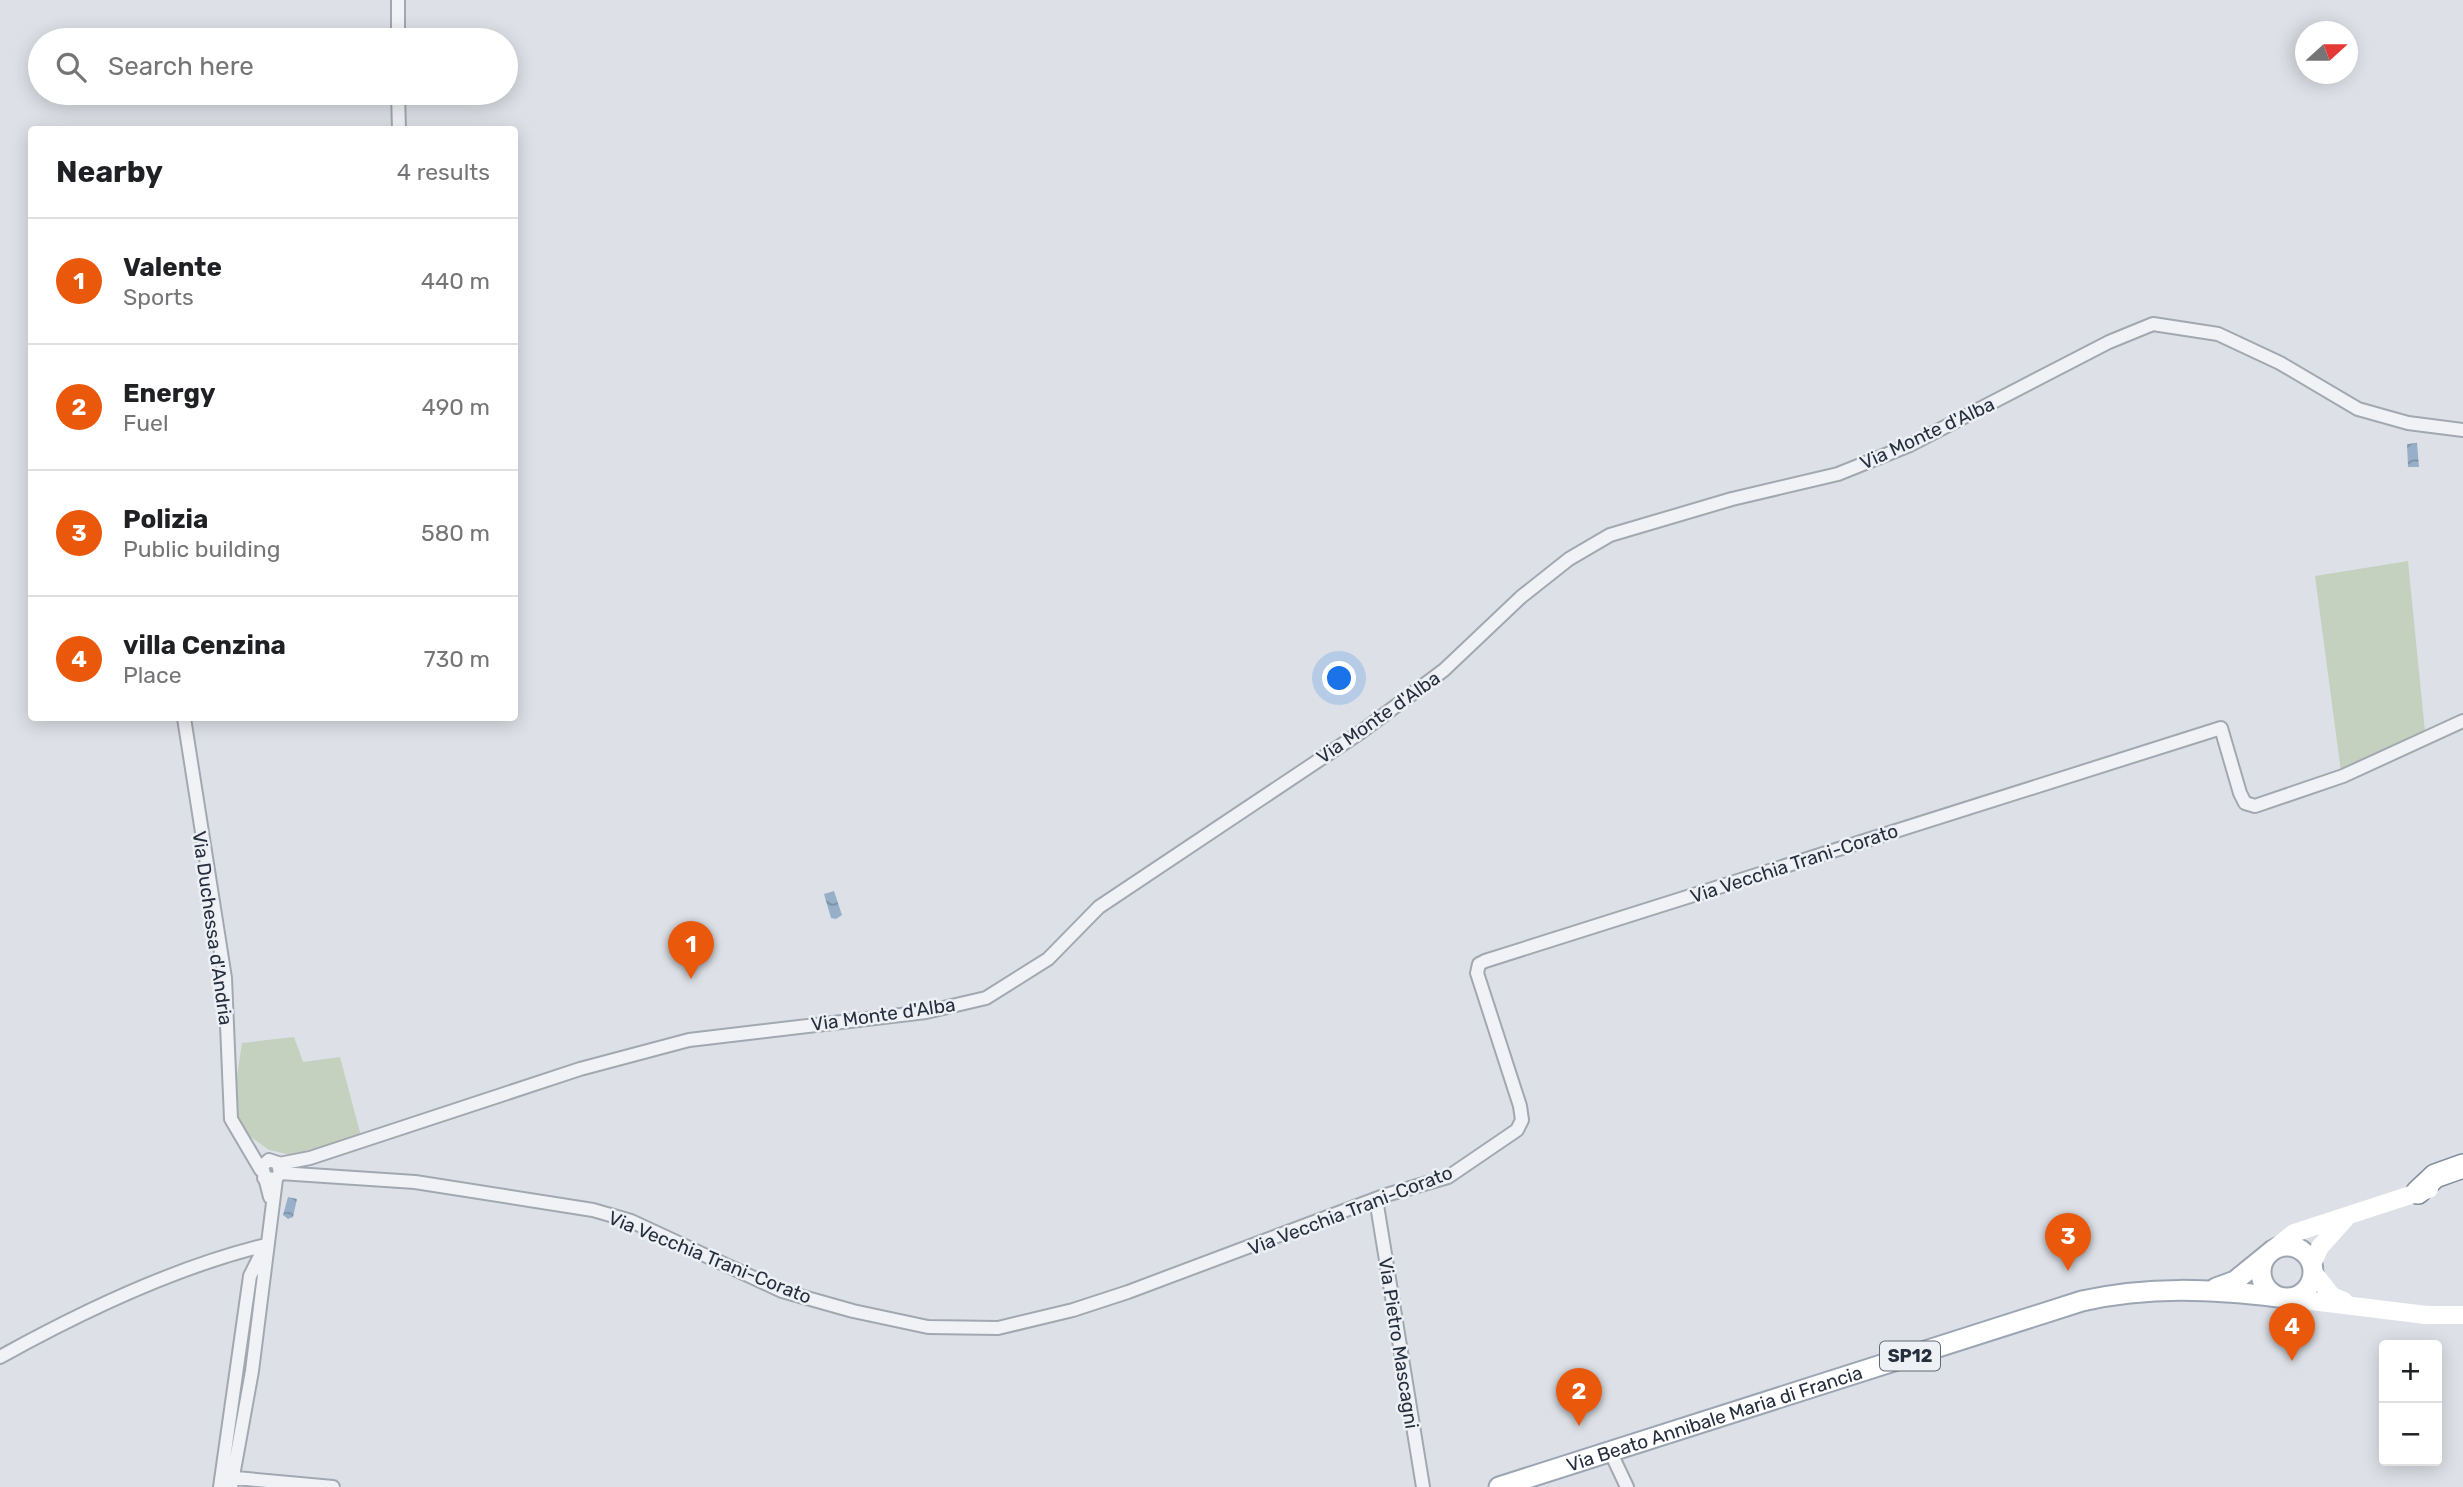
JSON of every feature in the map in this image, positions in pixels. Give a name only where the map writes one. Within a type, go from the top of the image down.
[{"type":"highway","points":[[2418,1192],[2435,1176],[2463,1166]]},
{"type":"main road","points":[[2463,1178],[2294,1233],[2263,1262],[2262,1279],[2271,1293],[2283,1298],[2354,1304],[2426,1315],[2463,1315]]},
{"type":"main road","points":[[2283,1298],[2302,1294],[2312,1280],[2313,1268],[2326,1239],[2351,1213]]},
{"type":"main road","points":[[2271,1252],[2297,1247],[2332,1296],[2354,1304]]},
{"type":"main road","name":"Via Beato Annibale Maria di Francia","points":[[2215,1289],[2235,1281],[2271,1252]]},
{"type":"main road","name":"Via Beato Annibale Maria di Francia","points":[[1499,1487],[2082,1301],[2122,1292],[2215,1289],[2283,1298]]},
{"type":"street","points":[[398,0],[398,28]]},
{"type":"street","points":[[398,105],[399,126]]},
{"type":"street","name":"Via Monte d'Alba","points":[[271,1171],[580,1069],[690,1040],[926,1012],[986,998],[1048,959],[1099,907],[1361,732],[1423,686],[1461,656],[1521,597],[1569,559],[1610,535],[1732,499],[1838,474],[1910,445],[2109,342],[2153,324],[2218,334],[2280,363],[2358,409],[2408,423],[2463,430]]},
{"type":"street","name":"Via Duchessa d'Andria","points":[[184,721],[225,978],[231,1119],[239,1138],[271,1171],[272,1200],[252,1371],[227,1482]]},
{"type":"street","name":"Via Vecchia Trani-Corato","points":[[271,1171],[321,1177],[415,1182],[593,1210],[631,1220],[782,1291],[853,1311],[928,1327],[998,1328],[1073,1310],[1293,1232],[1376,1199],[1448,1177],[1517,1130],[1522,1120],[1520,1106],[1477,972],[1479,964],[1485,961],[2221,728],[2245,803],[2255,806],[2343,776],[2463,721]]},
{"type":"street","points":[[310,1158],[321,1177]]},
{"type":"street","name":"Via Pietro Mascagni","points":[[1376,1199],[1423,1487]]},
{"type":"street","points":[[0,1357],[171,1275],[222,1256],[266,1245]]},
{"type":"street","points":[[1611,1451],[1627,1487]]},
{"type":"street","points":[[227,1482],[333,1487]]},
{"type":"green space","points":[[2408,561],[2425,732],[2341,772],[2315,576]]},
{"type":"green space","points":[[294,1037],[303,1062],[340,1057],[361,1136],[291,1155],[269,1150],[244,1132],[233,1102],[242,1043]]},
{"type":"water","points":[[2417,443],[2419,467],[2408,467],[2407,444]]},
{"type":"water","points":[[834,891],[842,915],[836,919],[831,918],[824,894]]},
{"type":"water","points":[[288,1197],[297,1199],[293,1217],[288,1219],[283,1215]]},
{"type":"place","name":"Valente","points":[[691,979]]},
{"type":"place","name":"Polizia","points":[[2068,1271]]},
{"type":"place","name":"villa Cenzina","points":[[2292,1361]]},
{"type":"place","name":"Energy","points":[[1579,1426]]}]
